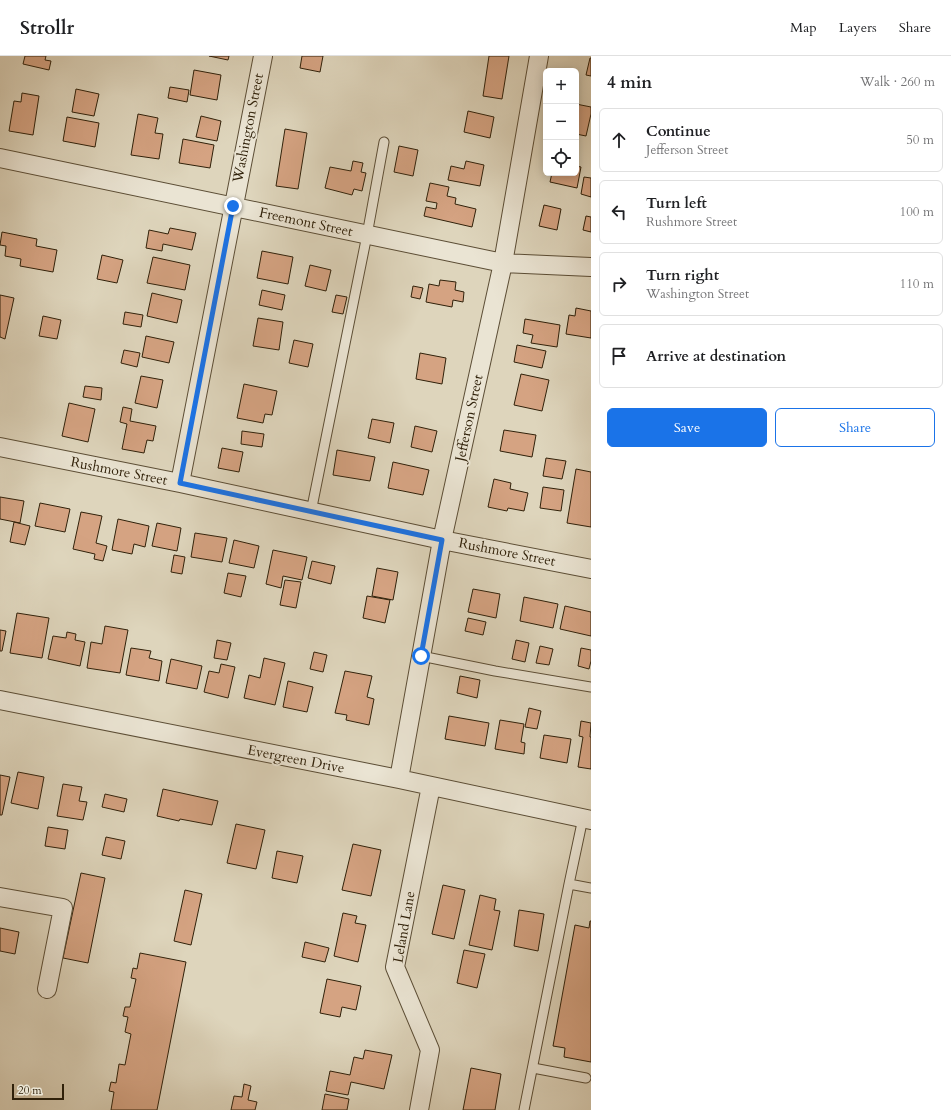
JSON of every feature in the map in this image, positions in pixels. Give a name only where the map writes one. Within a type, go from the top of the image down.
[{"type":"street","name":"Washington Street","points":[[180,483],[263,56]]},
{"type":"street","name":"Jefferson Street","points":[[398,779],[442,540],[503,263],[539,56]]},
{"type":"street","name":"Freemont Street","points":[[0,158],[503,263],[591,267]]},
{"type":"street","name":"Rushmore Street","points":[[0,447],[180,483],[442,540],[591,569]]},
{"type":"street","name":"Evergreen Drive","points":[[0,700],[398,779],[587,819]]},
{"type":"street","name":"Leland Lane","points":[[419,1110],[430,1050],[395,967],[431,786]]},
{"type":"street","points":[[0,897],[63,908],[47,989]]},
{"type":"lane","points":[[311,512],[384,142]]},
{"type":"lane","points":[[421,656],[495,671],[591,687]]},
{"type":"lane","points":[[524,1110],[569,884],[587,819]]},
{"type":"lane","points":[[569,884],[591,888]]},
{"type":"lane","points":[[533,1068],[586,1078]]},
{"type":"building","points":[[25,56],[46,56],[45,60],[51,61],[49,70],[23,64]]},
{"type":"building","points":[[209,56],[229,56],[228,60]]},
{"type":"building","points":[[302,56],[323,56],[320,72],[300,68]]},
{"type":"building","points":[[489,56],[509,56],[502,99],[483,96]]},
{"type":"building","points":[[591,58],[591,76],[586,75]]},
{"type":"building","points":[[194,70],[221,75],[217,100],[190,95]]},
{"type":"building","points":[[170,87],[189,90],[187,102],[168,98]]},
{"type":"building","points":[[76,89],[99,94],[94,116],[72,112]]},
{"type":"building","points":[[22,93],[39,96],[33,135],[9,131],[14,101],[21,102]]},
{"type":"building","points":[[579,105],[591,107],[586,136],[579,135]]},
{"type":"building","points":[[468,111],[494,117],[490,138],[464,132]]},
{"type":"building","points":[[138,114],[158,118],[155,133],[163,134],[159,159],[131,155]]},
{"type":"building","points":[[201,116],[221,121],[217,141],[196,137]]},
{"type":"building","points":[[67,117],[99,123],[95,147],[63,141]]},
{"type":"building","points":[[285,129],[307,133],[298,189],[276,186]]},
{"type":"building","points":[[183,139],[214,145],[210,168],[179,163]]},
{"type":"building","points":[[399,146],[418,150],[413,176],[394,172]]},
{"type":"building","points":[[353,161],[363,163],[361,172],[366,173],[362,191],[354,189],[352,195],[325,188],[330,167],[351,171]]},
{"type":"building","points":[[466,161],[484,165],[480,186],[448,180],[451,166],[464,169]]},
{"type":"building","points":[[579,167],[581,167],[577,188],[550,182],[551,176],[579,176]]},
{"type":"building","points":[[584,177],[591,178],[591,197],[581,194]]},
{"type":"building","points":[[430,183],[449,187],[447,196],[456,198],[455,204],[476,209],[472,227],[424,216],[426,207],[436,209],[437,203],[426,201]]},
{"type":"building","points":[[544,205],[561,209],[557,230],[539,226]]},
{"type":"building","points":[[586,216],[591,217],[591,232],[583,230]]},
{"type":"building","points":[[170,228],[196,233],[192,250],[163,244],[162,251],[146,248],[149,230],[168,234]]},
{"type":"building","points":[[2,232],[37,239],[36,246],[57,250],[53,272],[20,266],[21,259],[5,256],[6,246],[0,245]]},
{"type":"building","points":[[262,251],[293,257],[288,284],[257,278]]},
{"type":"building","points":[[102,255],[123,260],[117,283],[97,279]]},
{"type":"building","points":[[153,257],[190,265],[185,290],[147,283]]},
{"type":"building","points":[[310,265],[331,270],[326,291],[305,286]]},
{"type":"building","points":[[440,280],[456,282],[455,290],[464,292],[463,302],[453,300],[452,307],[426,302],[429,284],[439,286]]},
{"type":"building","points":[[413,286],[423,288],[420,299],[411,297]]},
{"type":"building","points":[[262,290],[285,295],[282,310],[259,305]]},
{"type":"building","points":[[152,293],[182,300],[177,323],[147,316]]},
{"type":"building","points":[[0,295],[14,298],[5,339],[0,337]]},
{"type":"building","points":[[336,295],[347,297],[343,314],[332,312]]},
{"type":"building","points":[[576,308],[591,311],[591,338],[566,334],[569,315],[575,316]]},
{"type":"building","points":[[125,312],[143,315],[141,327],[123,324]]},
{"type":"building","points":[[43,316],[61,320],[57,339],[39,336]]},
{"type":"building","points":[[258,318],[283,322],[279,350],[253,346]]},
{"type":"building","points":[[525,319],[560,325],[557,347],[531,343],[533,335],[523,333]]},
{"type":"building","points":[[146,336],[174,342],[169,363],[142,357]]},
{"type":"building","points":[[294,340],[313,344],[308,367],[289,363]]},
{"type":"building","points":[[517,345],[546,351],[542,368],[514,362]]},
{"type":"building","points":[[124,350],[140,353],[137,367],[121,363]]},
{"type":"building","points":[[420,353],[446,358],[442,384],[416,379]]},
{"type":"building","points":[[521,374],[549,380],[542,411],[514,405]]},
{"type":"building","points":[[141,376],[163,380],[157,408],[135,403]]},
{"type":"building","points":[[244,384],[277,391],[272,415],[265,414],[263,423],[237,418]]},
{"type":"building","points":[[85,386],[102,388],[101,400],[83,397]]},
{"type":"building","points":[[69,403],[95,409],[88,442],[62,436]]},
{"type":"building","points":[[123,407],[132,409],[130,421],[156,426],[153,441],[147,440],[144,453],[122,449],[127,424],[120,422]]},
{"type":"building","points":[[372,419],[394,423],[390,443],[368,438]]},
{"type":"building","points":[[415,426],[437,431],[432,452],[411,447]]},
{"type":"building","points":[[504,430],[536,435],[532,457],[500,451]]},
{"type":"building","points":[[242,431],[264,434],[262,447],[241,444]]},
{"type":"building","points":[[222,448],[243,452],[239,472],[218,468]]},
{"type":"building","points":[[337,450],[375,457],[370,481],[333,475]]},
{"type":"building","points":[[546,458],[566,461],[562,479],[543,476]]},
{"type":"building","points":[[393,462],[429,470],[423,495],[388,488]]},
{"type":"building","points":[[576,469],[591,472],[591,527],[567,523]]},
{"type":"building","points":[[494,479],[511,483],[510,489],[528,493],[524,511],[508,508],[507,511],[488,507]]},
{"type":"building","points":[[543,487],[564,490],[561,511],[540,508]]},
{"type":"building","points":[[0,497],[24,501],[20,523],[0,519]]},
{"type":"building","points":[[40,503],[70,509],[65,532],[35,526]]},
{"type":"building","points":[[81,512],[102,516],[96,543],[107,546],[103,561],[94,559],[95,554],[73,549]]},
{"type":"building","points":[[118,519],[149,526],[145,547],[134,544],[132,554],[112,550]]},
{"type":"building","points":[[14,522],[30,526],[25,545],[10,542]]},
{"type":"building","points":[[157,523],[181,528],[177,551],[152,546]]},
{"type":"building","points":[[195,533],[227,538],[222,562],[191,557]]},
{"type":"building","points":[[234,540],[259,546],[254,568],[229,563]]},
{"type":"building","points":[[273,550],[307,557],[302,580],[283,576],[281,588],[266,584]]},
{"type":"building","points":[[174,555],[185,557],[182,574],[171,572]]},
{"type":"building","points":[[312,561],[335,566],[331,584],[308,578]]},
{"type":"building","points":[[377,568],[398,572],[393,600],[372,596]]},
{"type":"building","points":[[228,573],[246,576],[241,597],[224,593]]},
{"type":"building","points":[[285,580],[301,582],[296,608],[280,605]]},
{"type":"building","points":[[473,589],[500,594],[496,618],[468,612]]},
{"type":"building","points":[[367,596],[390,600],[385,623],[363,618]]},
{"type":"building","points":[[524,597],[558,604],[553,628],[520,621]]},
{"type":"building","points":[[565,606],[591,612],[591,636],[560,629]]},
{"type":"building","points":[[17,613],[49,618],[42,658],[10,653]]},
{"type":"building","points":[[468,618],[486,622],[483,635],[465,631]]},
{"type":"building","points":[[105,626],[128,630],[120,673],[87,668],[91,642],[102,644]]},
{"type":"building","points":[[0,630],[6,631],[2,651],[0,651]]},
{"type":"building","points":[[67,632],[76,634],[75,640],[85,642],[80,666],[48,659],[53,636],[66,638]]},
{"type":"building","points":[[217,640],[231,643],[227,660],[214,658]]},
{"type":"building","points":[[516,640],[529,643],[525,662],[512,659]]},
{"type":"building","points":[[540,646],[553,649],[549,665],[536,663]]},
{"type":"building","points":[[131,648],[151,651],[149,658],[162,661],[159,681],[126,675]]},
{"type":"building","points":[[581,648],[591,650],[589,669],[578,666]]},
{"type":"building","points":[[314,652],[327,655],[323,672],[310,669]]},
{"type":"building","points":[[264,658],[285,663],[275,705],[244,698],[249,675],[260,678]]},
{"type":"building","points":[[171,659],[202,666],[197,689],[166,683]]},
{"type":"building","points":[[221,664],[235,667],[228,698],[204,692],[209,671],[219,673]]},
{"type":"building","points":[[345,671],[372,676],[367,697],[374,699],[369,725],[346,720],[347,715],[335,713]]},
{"type":"building","points":[[460,676],[480,680],[477,698],[457,693]]},
{"type":"building","points":[[288,681],[313,687],[307,712],[283,707]]},
{"type":"building","points":[[529,708],[541,711],[537,729],[525,727]]},
{"type":"building","points":[[449,716],[489,723],[485,746],[445,739]]},
{"type":"building","points":[[500,720],[524,724],[521,742],[525,743],[524,754],[495,749]]},
{"type":"building","points":[[581,721],[591,723],[591,769],[578,767],[583,737],[579,736]]},
{"type":"building","points":[[544,735],[571,739],[567,763],[540,758]]},
{"type":"building","points":[[18,772],[44,777],[38,809],[11,803]]},
{"type":"building","points":[[0,775],[10,777],[2,815],[0,815]]},
{"type":"building","points":[[63,784],[82,787],[79,801],[87,802],[83,820],[57,816]]},
{"type":"building","points":[[163,789],[218,801],[212,825],[180,819],[179,821],[157,816]]},
{"type":"building","points":[[105,794],[127,799],[124,812],[102,807]]},
{"type":"building","points":[[236,824],[265,830],[256,869],[227,863]]},
{"type":"building","points":[[48,827],[68,830],[65,849],[45,846]]},
{"type":"building","points":[[106,837],[125,841],[121,859],[102,855]]},
{"type":"building","points":[[353,844],[381,850],[371,896],[342,890]]},
{"type":"building","points":[[277,851],[303,856],[297,883],[272,878]]},
{"type":"building","points":[[81,873],[105,878],[88,963],[63,958]]},
{"type":"building","points":[[443,885],[465,890],[454,939],[432,934]]},
{"type":"building","points":[[185,890],[202,894],[191,945],[174,941]]},
{"type":"building","points":[[480,895],[496,899],[494,910],[500,911],[492,950],[469,945]]},
{"type":"building","points":[[519,910],[544,914],[538,951],[514,946]]},
{"type":"building","points":[[343,913],[357,916],[355,923],[366,925],[358,962],[334,956]]},
{"type":"building","points":[[590,921],[591,1062],[564,1057],[565,1048],[553,1046],[575,925],[589,928]]},
{"type":"building","points":[[0,928],[19,932],[15,954],[0,951]]},
{"type":"building","points":[[305,942],[329,948],[325,962],[302,957]]},
{"type":"building","points":[[464,950],[485,954],[477,988],[457,983]]},
{"type":"building","points":[[140,953],[186,962],[157,1110],[111,1110],[114,1092],[109,1091],[111,1082],[116,1083],[119,1064],[125,1065],[131,1034],[125,1032],[128,1017],[123,1016],[125,1007],[130,1007],[136,979],[131,978],[133,968],[137,969]]},
{"type":"building","points":[[327,979],[361,986],[356,1010],[342,1007],[340,1017],[320,1013]]},
{"type":"building","points":[[365,1050],[392,1055],[384,1089],[351,1082],[348,1095],[326,1091],[330,1071],[350,1075],[354,1057],[363,1059]]},
{"type":"building","points":[[471,1068],[501,1074],[495,1110],[463,1110]]},
{"type":"building","points":[[244,1084],[251,1086],[248,1100],[257,1102],[255,1110],[231,1110],[234,1096],[242,1097]]},
{"type":"building","points":[[325,1094],[349,1099],[347,1110],[322,1110]]},
{"type":"route","points":[[233,206],[180,483],[442,540],[421,656]]}]
